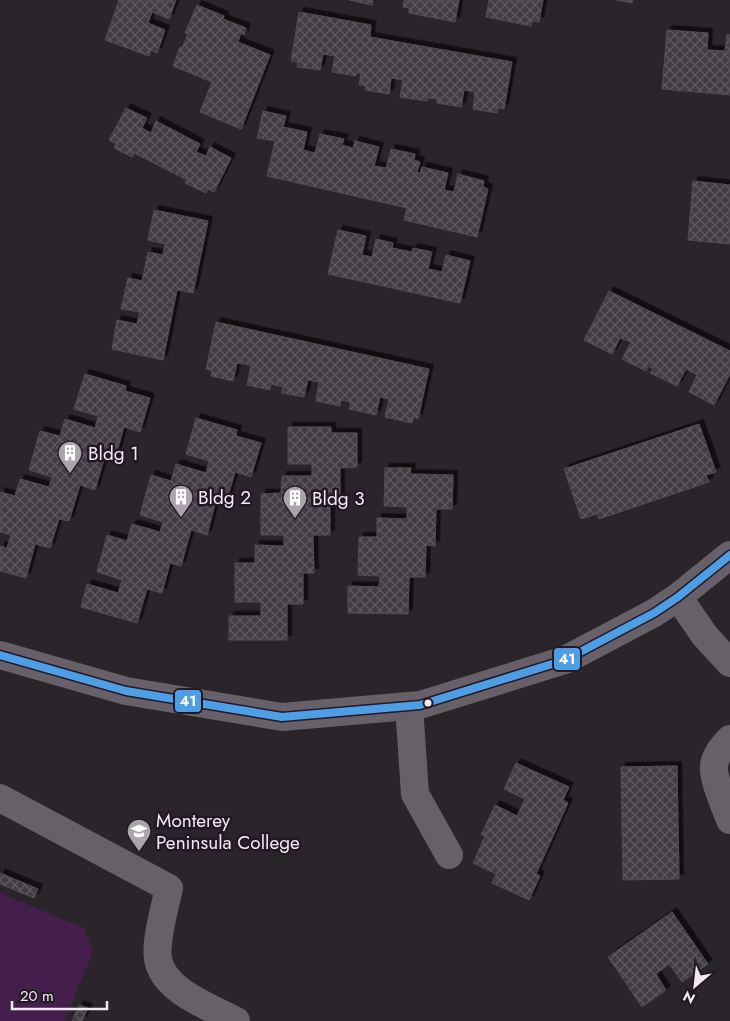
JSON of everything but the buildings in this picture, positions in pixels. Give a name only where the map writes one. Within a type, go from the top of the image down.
[{"type":"street","points":[[0,655],[126,691],[282,717],[420,705],[565,660],[654,613],[678,597],[730,555]]},
{"type":"street","points":[[678,597],[705,636],[730,663]]},
{"type":"street","points":[[409,706],[415,794],[449,855]]},
{"type":"street","points":[[730,739],[718,756],[714,766],[716,780],[730,820]]},
{"type":"street","points":[[0,798],[170,888],[158,944],[158,960],[162,971],[169,982],[179,990],[236,1021]]},
{"type":"shaded area","points":[[0,893],[84,928],[93,951],[65,1021],[0,1021]]},
{"type":"transit line","name":"41","points":[[0,655],[126,691],[282,717],[420,705],[565,660],[654,613],[678,597],[730,555]]},
{"type":"place","name":"Bldg 1","points":[[70,474]]},
{"type":"place","name":"Bldg 2","points":[[181,518]]},
{"type":"place","name":"Bldg 3","points":[[295,519]]},
{"type":"place","name":"Monterey Peninsula College","points":[[139,852]]}]
